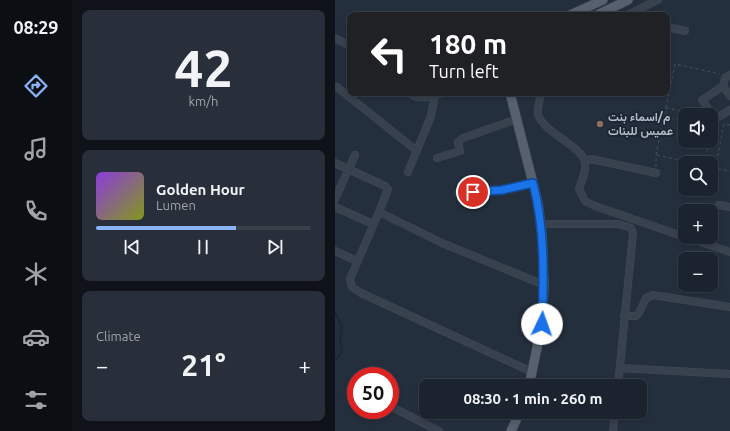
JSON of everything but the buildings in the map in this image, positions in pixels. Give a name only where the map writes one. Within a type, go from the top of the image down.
[{"type":"main road","points":[[603,12],[628,0]]},
{"type":"main road","points":[[576,12],[598,1]]},
{"type":"main road","points":[[511,96],[538,203],[541,224],[544,285],[542,324],[530,379]]},
{"type":"main road","points":[[511,431],[517,419]]},
{"type":"street","points":[[633,12],[658,0]]},
{"type":"street","points":[[670,28],[685,31]]},
{"type":"street","points":[[335,38],[347,44]]},
{"type":"street","points":[[708,108],[702,100],[723,86],[725,78],[730,76]]},
{"type":"street","points":[[723,86],[730,96]]},
{"type":"street","points":[[337,87],[347,95]]},
{"type":"street","points":[[348,96],[417,150]]},
{"type":"street","points":[[408,172],[431,116],[435,96],[425,99],[414,96]]},
{"type":"street","points":[[540,96],[538,110],[540,119],[582,155],[585,161],[585,169],[579,189],[585,201],[595,206],[678,235]]},
{"type":"street","points":[[718,118],[730,110]]},
{"type":"street","points":[[437,158],[460,151],[458,142],[463,138],[517,119]]},
{"type":"street","points":[[335,199],[355,156]]},
{"type":"street","points":[[585,161],[591,159],[656,173]]},
{"type":"street","points":[[335,163],[385,186],[388,189],[350,279],[351,287],[532,372]]},
{"type":"street","points":[[458,193],[502,190],[533,183]]},
{"type":"street","points":[[719,205],[730,207]]},
{"type":"street","points":[[335,208],[373,224]]},
{"type":"street","points":[[379,212],[442,243],[544,285]]},
{"type":"street","points":[[541,224],[618,224],[631,228],[633,233],[619,379]]},
{"type":"street","points":[[706,244],[730,252]]},
{"type":"street","points":[[335,251],[357,261]]},
{"type":"street","points":[[624,316],[636,316],[639,313],[645,298],[653,295],[730,307]]},
{"type":"street","points":[[620,368],[730,374]]},
{"type":"street","points":[[399,411],[439,431]]},
{"type":"street","points":[[613,431],[614,419]]},
{"type":"path","points":[[670,88],[675,64],[730,76]]},
{"type":"path","points":[[656,173],[656,155],[668,96]]},
{"type":"path","points":[[666,108],[698,114],[702,100]]},
{"type":"path","points":[[664,117],[678,120]]},
{"type":"path","points":[[717,156],[724,124],[730,125]]},
{"type":"path","points":[[656,155],[678,160]]},
{"type":"path","points":[[718,169],[730,171]]},
{"type":"waterway","points":[[335,312],[342,327],[340,337],[342,353],[335,360]]},
{"type":"place","name":"م/اسماء بنت عميس للبنات","points":[[600,124]]},
{"type":"route","points":[[473,192],[502,190],[533,183],[538,203],[542,235],[544,285],[542,324]]}]
